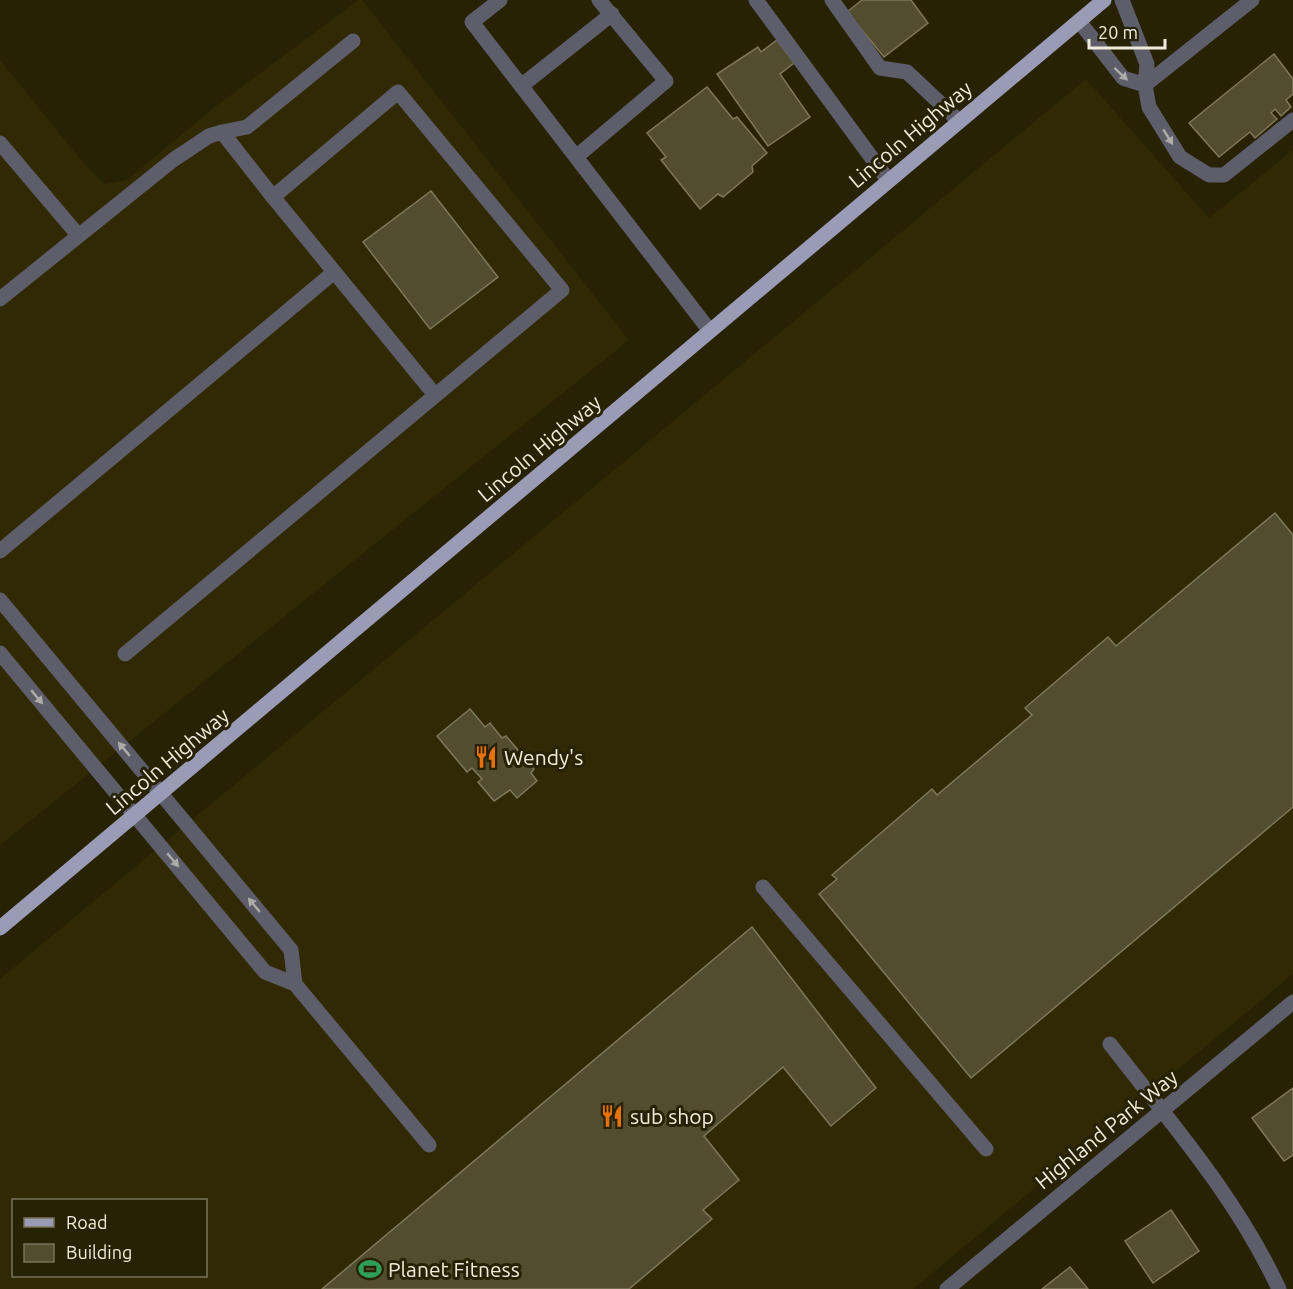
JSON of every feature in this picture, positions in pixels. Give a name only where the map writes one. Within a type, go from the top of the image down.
[{"type":"main road","name":"Lincoln Highway","points":[[0,928],[1104,0]]},
{"type":"street","points":[[500,0],[472,22],[710,331]]},
{"type":"street","points":[[576,157],[666,81],[599,0]]},
{"type":"street","points":[[756,0],[888,180]]},
{"type":"street","points":[[832,0],[880,68],[906,72],[958,121]]},
{"type":"street","points":[[1122,0],[1147,64],[1145,85],[1149,107],[1180,157],[1209,175],[1224,175],[1293,120]]},
{"type":"street","points":[[1145,85],[1252,0]]},
{"type":"street","points":[[521,86],[612,14]]},
{"type":"street","points":[[1078,21],[1123,78],[1145,85]]},
{"type":"street","points":[[0,299],[172,160],[209,136],[247,127],[353,41]]},
{"type":"street","points":[[125,654],[562,290],[398,92],[273,198]]},
{"type":"street","points":[[222,132],[333,273],[435,395]]},
{"type":"street","points":[[0,143],[78,234]]},
{"type":"street","points":[[0,551],[333,273]]},
{"type":"street","points":[[0,600],[291,950],[296,984]]},
{"type":"street","points":[[0,652],[265,972],[296,984],[429,1145]]},
{"type":"street","points":[[763,887],[986,1149]]},
{"type":"street","name":"Highland Park Way","points":[[947,1289],[1293,1002]]},
{"type":"street","points":[[1110,1044],[1214,1177],[1240,1215],[1279,1289]]},
{"type":"shaded area","points":[[358,0],[362,0],[629,340],[0,845],[0,60],[81,160],[104,184],[127,180],[216,106]]},
{"type":"shaded area","points":[[1086,79],[1209,218],[1293,150],[1293,974],[913,1289],[0,1289],[0,979]]},
{"type":"building","points":[[862,0],[911,0],[928,23],[884,57],[847,12]]},
{"type":"building","points":[[777,40],[794,63],[780,74],[810,117],[768,146],[717,74],[758,47],[761,52]]},
{"type":"building","points":[[1274,54],[1293,79],[1293,94],[1286,100],[1291,107],[1281,116],[1275,109],[1271,113],[1277,119],[1255,138],[1250,132],[1219,157],[1189,123]]},
{"type":"building","points":[[707,87],[733,119],[737,117],[767,153],[752,166],[753,172],[723,197],[718,194],[700,209],[661,160],[666,157],[647,133]]},
{"type":"building","points":[[431,191],[498,277],[430,329],[363,242]]},
{"type":"building","points":[[1275,513],[1293,535],[1293,807],[971,1078],[819,894],[837,879],[832,875],[932,789],[937,795],[1032,715],[1025,708],[1108,637],[1116,646]]},
{"type":"building","name":"Wendy's","points":[[470,709],[485,727],[490,723],[502,738],[506,736],[518,750],[514,753],[524,764],[527,762],[534,769],[531,773],[537,781],[517,798],[510,790],[494,801],[478,782],[482,779],[472,768],[467,772],[437,736]]},
{"type":"building","points":[[752,927],[876,1088],[831,1126],[783,1067],[704,1136],[739,1180],[703,1210],[712,1219],[629,1289],[322,1289]]},
{"type":"building","points":[[1293,1088],[1293,1155],[1284,1161],[1252,1118]]},
{"type":"building","points":[[1171,1210],[1199,1251],[1153,1283],[1125,1241]]},
{"type":"building","points":[[1070,1267],[1088,1289],[1042,1289]]},
{"type":"place","name":"Wendy's","points":[[486,757]]},
{"type":"place","name":"sub shop","points":[[612,1116]]},
{"type":"place","name":"Planet Fitness","points":[[370,1269]]}]
